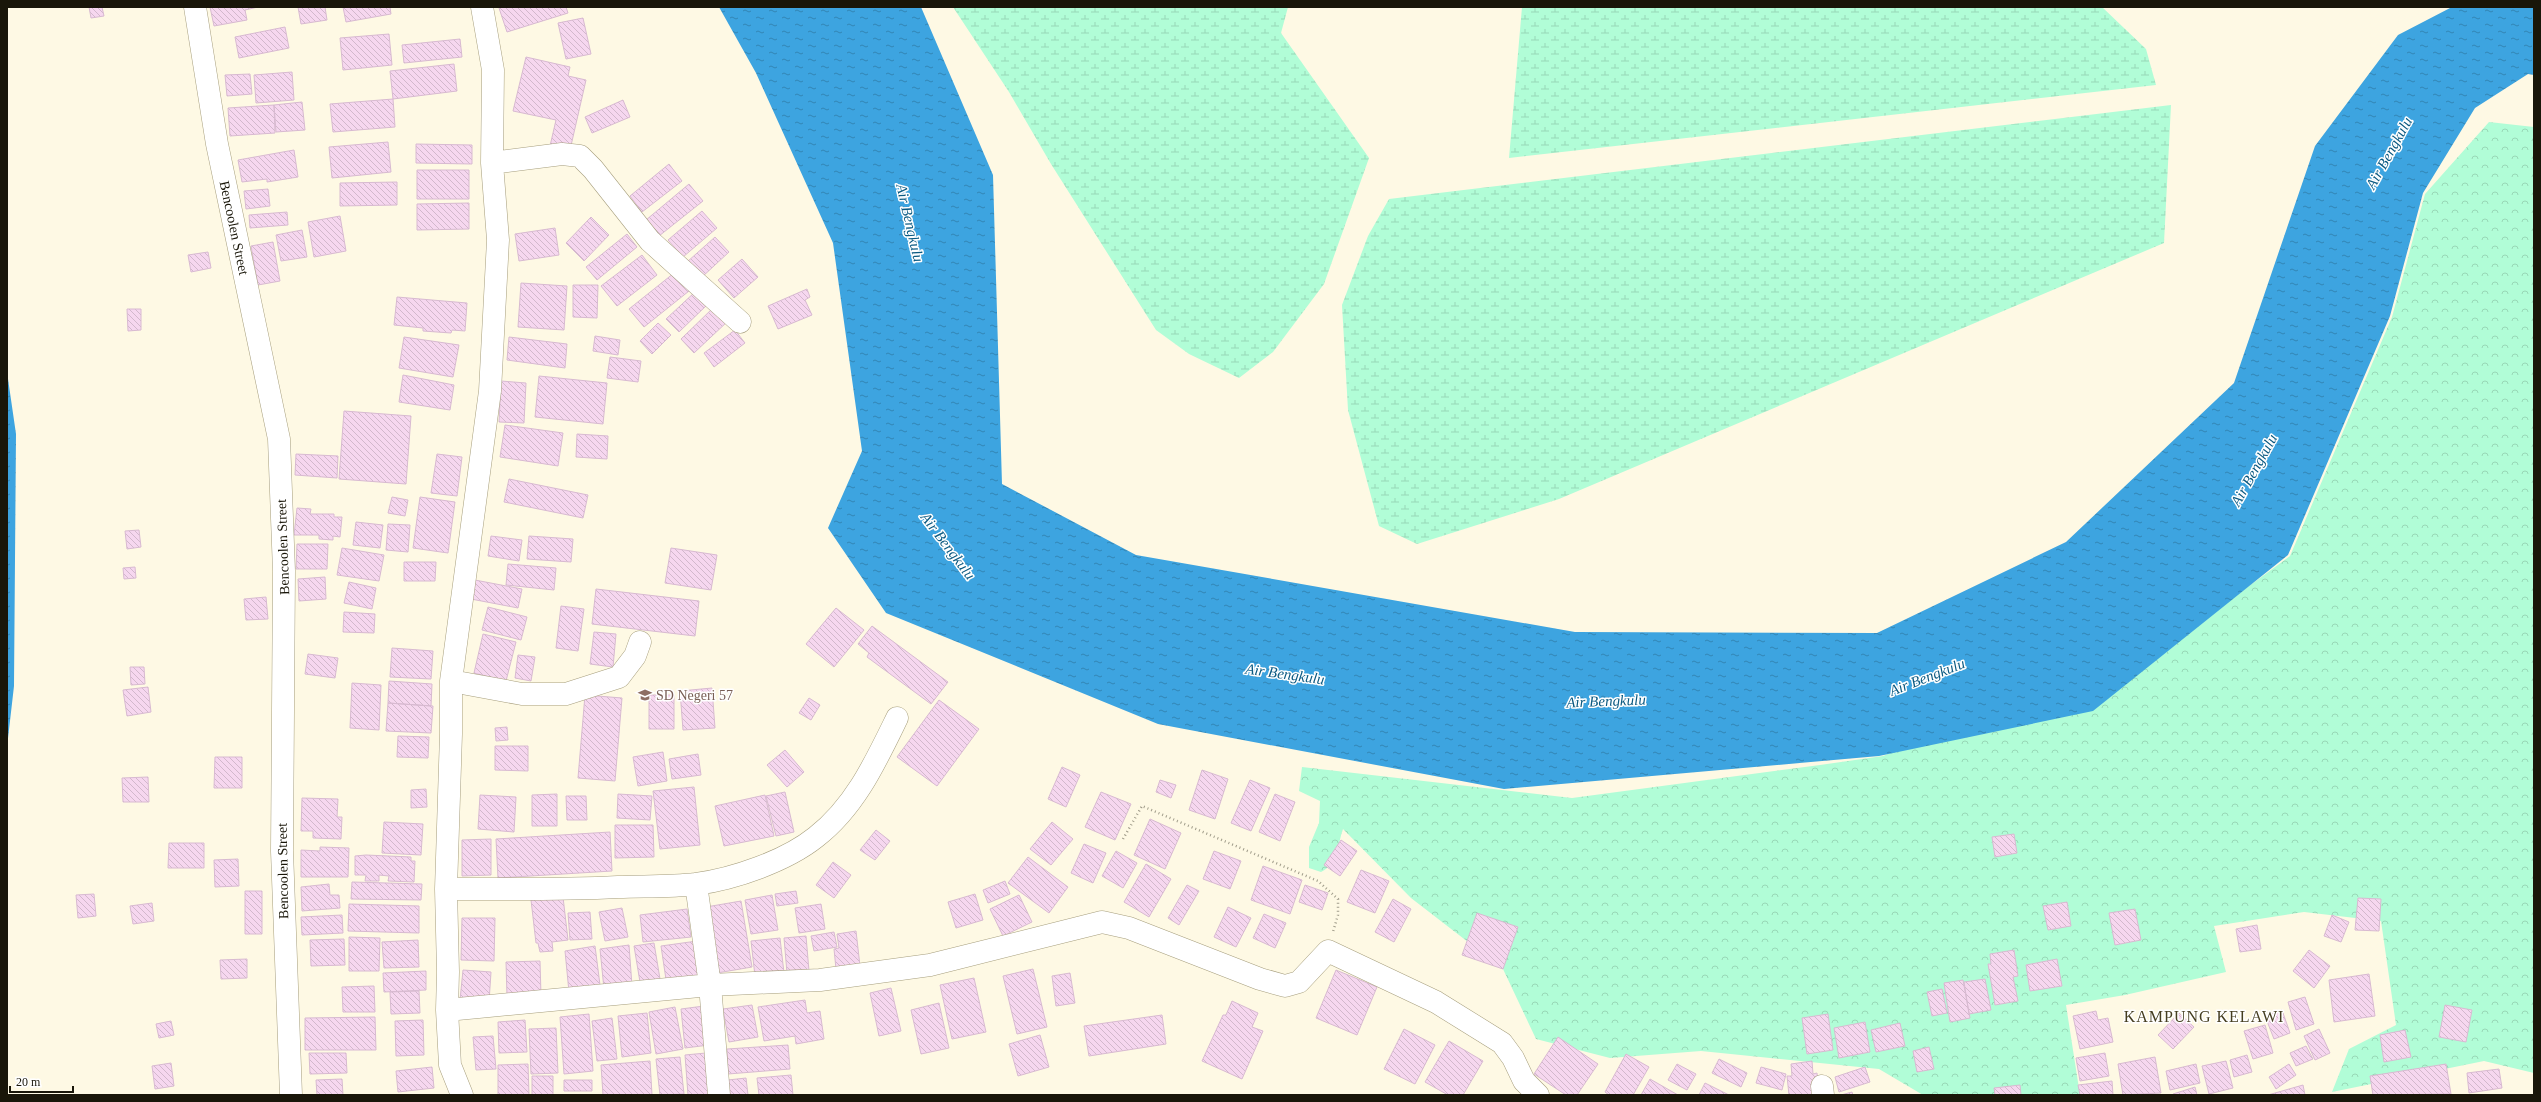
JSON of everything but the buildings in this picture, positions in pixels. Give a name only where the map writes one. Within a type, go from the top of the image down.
[{"type":"street","name":"Bencoolen Street","points":[[195,7],[217,144],[279,440],[284,571],[282,851],[291,1095]]},
{"type":"street","points":[[462,1095],[450,1065],[447,1010],[448,972],[446,888],[452,734],[451,681],[490,391],[498,240],[492,163],[493,70],[482,7]]},
{"type":"street","points":[[492,163],[562,154],[580,156],[593,169],[650,241],[740,322]]},
{"type":"street","points":[[451,681],[522,694],[566,694],[618,677],[635,656],[640,642]]},
{"type":"street","points":[[446,888],[564,890],[696,884],[723,878],[778,859],[817,837],[868,778],[897,718]]},
{"type":"street","points":[[696,884],[710,985],[719,1095]]},
{"type":"street","points":[[447,1010],[710,985],[820,980],[930,965],[1102,922],[1129,928],[1260,980],[1285,986],[1299,982],[1328,951],[1436,1002],[1502,1043],[1513,1058],[1524,1081],[1538,1095]]},
{"type":"path","points":[[1123,839],[1142,806],[1318,881],[1338,899],[1338,915],[1328,951]]},
{"type":"green space","points":[[953,7],[1288,7],[1281,33],[1369,158],[1324,284],[1273,352],[1239,378],[1189,354],[1156,330],[1051,164],[1009,92]]},
{"type":"green space","points":[[1522,7],[2102,7],[2146,49],[2156,85],[1509,158]]},
{"type":"green space","points":[[2171,105],[2164,243],[1559,499],[1417,544],[1379,526],[1348,410],[1342,305],[1368,236],[1389,199]]},
{"type":"green space","points":[[2489,122],[2534,127],[2534,1073],[2484,1061],[2332,1092],[2349,1049],[2396,1025],[2381,921],[2304,912],[2214,926],[2226,972],[2125,995],[2066,1005],[2080,1095],[1923,1095],[1879,1069],[1701,1051],[1610,1058],[1536,1039],[1503,969],[1411,898],[1343,829],[1336,854],[1331,864],[1321,872],[1309,868],[1309,847],[1319,823],[1320,801],[1299,791],[1302,767],[1572,798],[1820,765],[1883,756],[2163,649],[2290,556],[2392,317],[2425,194]]},
{"type":"water","name":"Air Bengkulu","points":[[719,7],[921,7],[993,175],[1002,484],[1136,555],[1575,632],[1877,633],[2066,542],[2234,383],[2315,146],[2398,35],[2452,7],[2534,7],[2534,75],[2528,74],[2475,108],[2423,193],[2390,316],[2288,555],[2093,711],[1879,756],[1504,789],[1158,724],[886,613],[828,528],[862,451],[833,243],[756,73]]},
{"type":"water","points":[[7,372],[16,434],[14,686],[7,747]]},
{"type":"place","name":"SD Negeri 57","points":[[645,695]]},
{"type":"district","name":"KAMPUNG KELAWI","points":[[2204,1016]]}]
